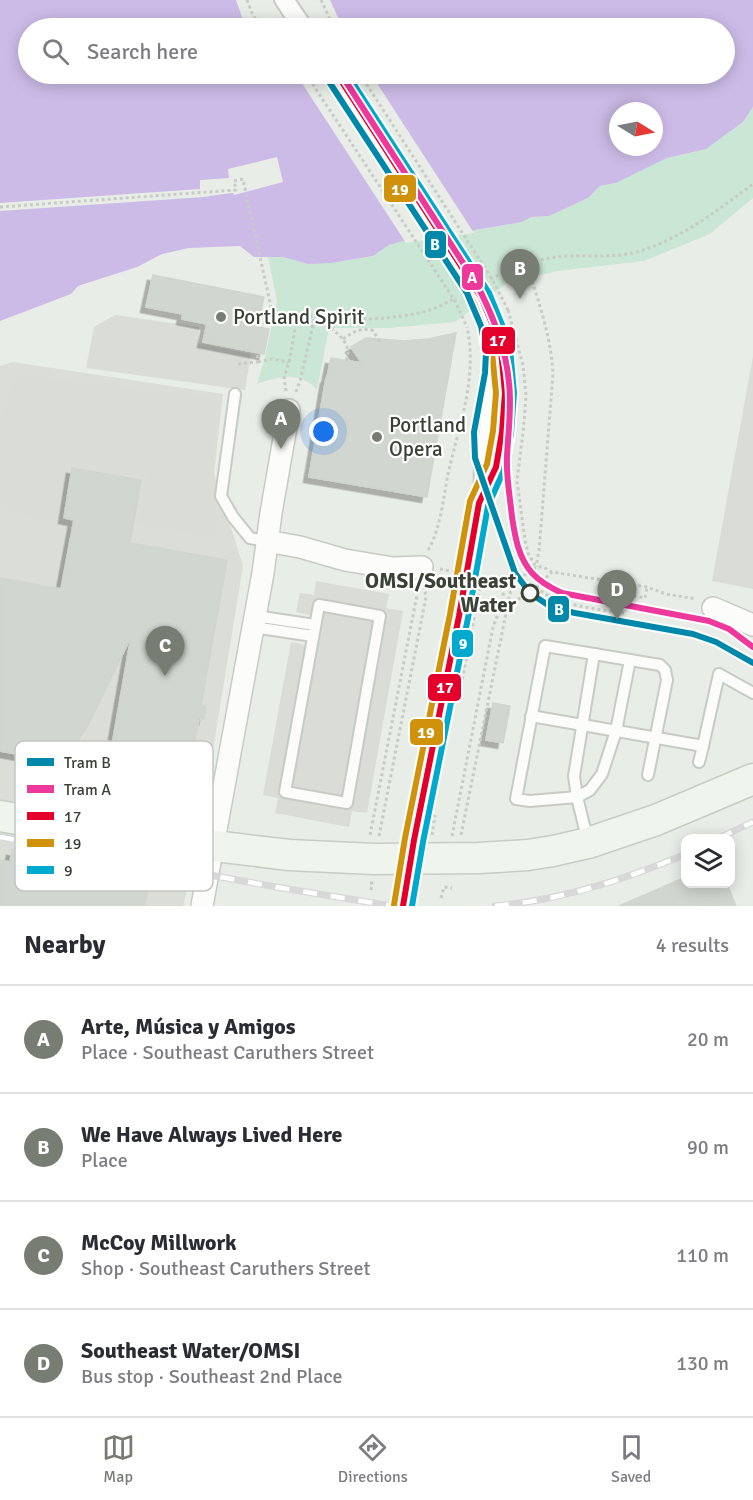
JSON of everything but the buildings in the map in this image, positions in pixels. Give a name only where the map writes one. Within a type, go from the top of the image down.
[{"type":"street","points":[[289,410],[213,846],[289,855],[368,860],[411,859],[454,848],[528,855],[588,843],[656,820],[753,779]]},
{"type":"street","points":[[267,541],[300,547],[345,560],[393,568],[422,567]]},
{"type":"street","points":[[713,608],[753,625]]},
{"type":"street","points":[[0,816],[15,819]]},
{"type":"street","points":[[202,906],[205,891]]},
{"type":"lane","points":[[280,0],[292,18]]},
{"type":"lane","points":[[289,0],[301,18]]},
{"type":"lane","points":[[334,84],[497,335],[504,375],[505,405],[495,467],[479,503]]},
{"type":"lane","points":[[343,84],[481,297],[487,319],[489,344],[491,384],[480,464],[479,503],[402,906]]},
{"type":"lane","points":[[235,394],[221,496],[250,538],[267,541]]},
{"type":"lane","points":[[318,605],[380,616],[347,803],[285,792],[314,631],[318,605]]},
{"type":"lane","points":[[254,621],[314,631]]},
{"type":"lane","points":[[630,660],[616,731],[602,774],[590,790],[577,797],[530,801],[516,799],[545,646],[630,660],[660,666],[665,670],[668,680],[648,775]]},
{"type":"lane","points":[[588,843],[574,776],[594,654]]},
{"type":"lane","points":[[699,762],[718,674],[753,693]]},
{"type":"lane","points":[[531,716],[703,746]]},
{"type":"path","points":[[247,0],[255,18]]},
{"type":"path","points":[[321,0],[329,18]]},
{"type":"path","points":[[313,84],[455,301],[467,327],[471,362],[466,404],[435,536],[422,567],[381,773],[368,860],[371,891]]},
{"type":"path","points":[[366,84],[492,279],[508,310],[520,348],[526,395],[517,481],[525,540],[528,553],[536,567]]},
{"type":"path","points":[[0,207],[236,190],[234,181],[243,179],[270,299],[271,307],[262,328]]},
{"type":"path","points":[[480,284],[527,264],[551,258],[632,253],[659,245],[722,207],[753,184]]},
{"type":"path","points":[[527,264],[549,337],[553,374],[536,567]]},
{"type":"path","points":[[289,410],[284,378],[298,314],[315,317],[364,318],[417,312],[431,309],[462,294]]},
{"type":"path","points":[[315,317],[343,339],[348,348],[346,361]]},
{"type":"path","points":[[289,410],[300,381],[315,317]]},
{"type":"path","points":[[343,339],[356,331],[369,330],[374,332],[380,342]]},
{"type":"path","points":[[257,353],[258,362]]},
{"type":"path","points":[[238,364],[271,359],[289,362]]},
{"type":"path","points":[[454,848],[512,584],[536,567],[543,567],[552,572],[647,587],[666,594],[704,601],[713,608]]},
{"type":"path","points":[[507,605],[523,597],[552,572]]},
{"type":"path","points":[[611,581],[609,592],[645,598],[647,587]]},
{"type":"path","points":[[454,848],[493,627],[506,582]]},
{"type":"path","points":[[536,587],[543,594],[559,601],[625,613],[628,595]]},
{"type":"path","points":[[368,860],[425,603]]},
{"type":"path","points":[[441,898],[444,887],[452,888]]},
{"type":"shaded area","points":[[0,0],[753,0],[753,107],[743,122],[706,149],[667,158],[616,183],[600,186],[588,198],[549,216],[531,217],[522,222],[407,240],[389,245],[373,256],[331,263],[308,264],[283,257],[254,257],[240,246],[189,248],[162,254],[137,267],[78,286],[71,294],[0,321]]},
{"type":"shaded area","points":[[115,315],[199,327],[198,343],[251,354],[245,390],[86,368],[94,327]]},
{"type":"shaded area","points":[[753,356],[753,589],[712,581]]},
{"type":"shaded area","points":[[13,362],[223,394],[214,474],[243,566],[213,750],[213,741],[15,741],[15,891],[187,891],[183,906],[0,906],[0,366]]},
{"type":"shaded area","points":[[16,377],[217,400],[210,472],[219,535],[138,523],[149,473],[72,463],[57,519],[19,513],[0,502],[0,417]]},
{"type":"shaded area","points":[[316,581],[389,594],[386,608],[403,611],[367,813],[352,811],[349,827],[275,813],[278,798],[263,795],[291,642],[305,645],[310,615],[296,612],[300,593],[314,595]]},
{"type":"green space","points":[[753,107],[753,198],[710,234],[644,261],[557,271],[507,283],[455,322],[389,328],[329,328],[317,389],[296,377],[281,377],[257,384],[277,301],[268,257],[283,257],[308,264],[344,261],[373,256],[389,245],[407,240],[522,222],[531,217],[549,216],[588,198],[600,186],[616,183],[667,158],[706,149],[743,122]]},
{"type":"pier","points":[[236,0],[330,0],[338,18],[243,18]]},
{"type":"pier","points":[[303,84],[377,84],[474,233],[406,243]]},
{"type":"pier","points":[[277,157],[283,182],[234,195],[233,193],[0,211],[0,203],[200,189],[200,180],[229,178],[228,169]]},
{"type":"railway","points":[[728,834],[753,822]]},
{"type":"railway","points":[[0,837],[15,840]]},
{"type":"railway","points":[[495,906],[544,899],[592,888],[681,856]]},
{"type":"railway","points":[[213,876],[392,906]]},
{"type":"tram line","name":"B","points":[[331,84],[467,293],[481,326],[486,352],[485,373],[474,432],[475,458],[515,573],[530,593],[551,607],[693,634],[716,642],[753,663]]},
{"type":"tram line","name":"A","points":[[347,84],[476,283],[493,319],[502,344],[510,392],[507,464],[514,532],[527,567],[542,582],[562,593],[709,621],[729,629],[753,647]]},
{"type":"transit line","name":"19","points":[[332,84],[473,301],[492,352],[496,393],[493,431],[487,464],[470,501],[394,905]]},
{"type":"transit line","name":"17","points":[[343,84],[481,297],[501,350],[505,393],[496,467],[479,503],[403,906]]},
{"type":"transit line","name":"9","points":[[353,84],[489,293],[510,348],[514,393],[511,434],[504,470],[488,506],[412,906]]},
{"type":"place","name":"We Have Always Lived Here","points":[[520,299]]},
{"type":"place","name":"Portland Spirit","points":[[221,317]]},
{"type":"place","name":"Portland Opera","points":[[377,437]]},
{"type":"place","name":"Arte, Música y Amigos","points":[[281,449]]},
{"type":"place","name":"OMSI/Southeast Water","points":[[530,593]]},
{"type":"place","name":"Southeast Water/OMSI","points":[[617,620]]},
{"type":"place","name":"McCoy Millwork","points":[[165,676]]}]
